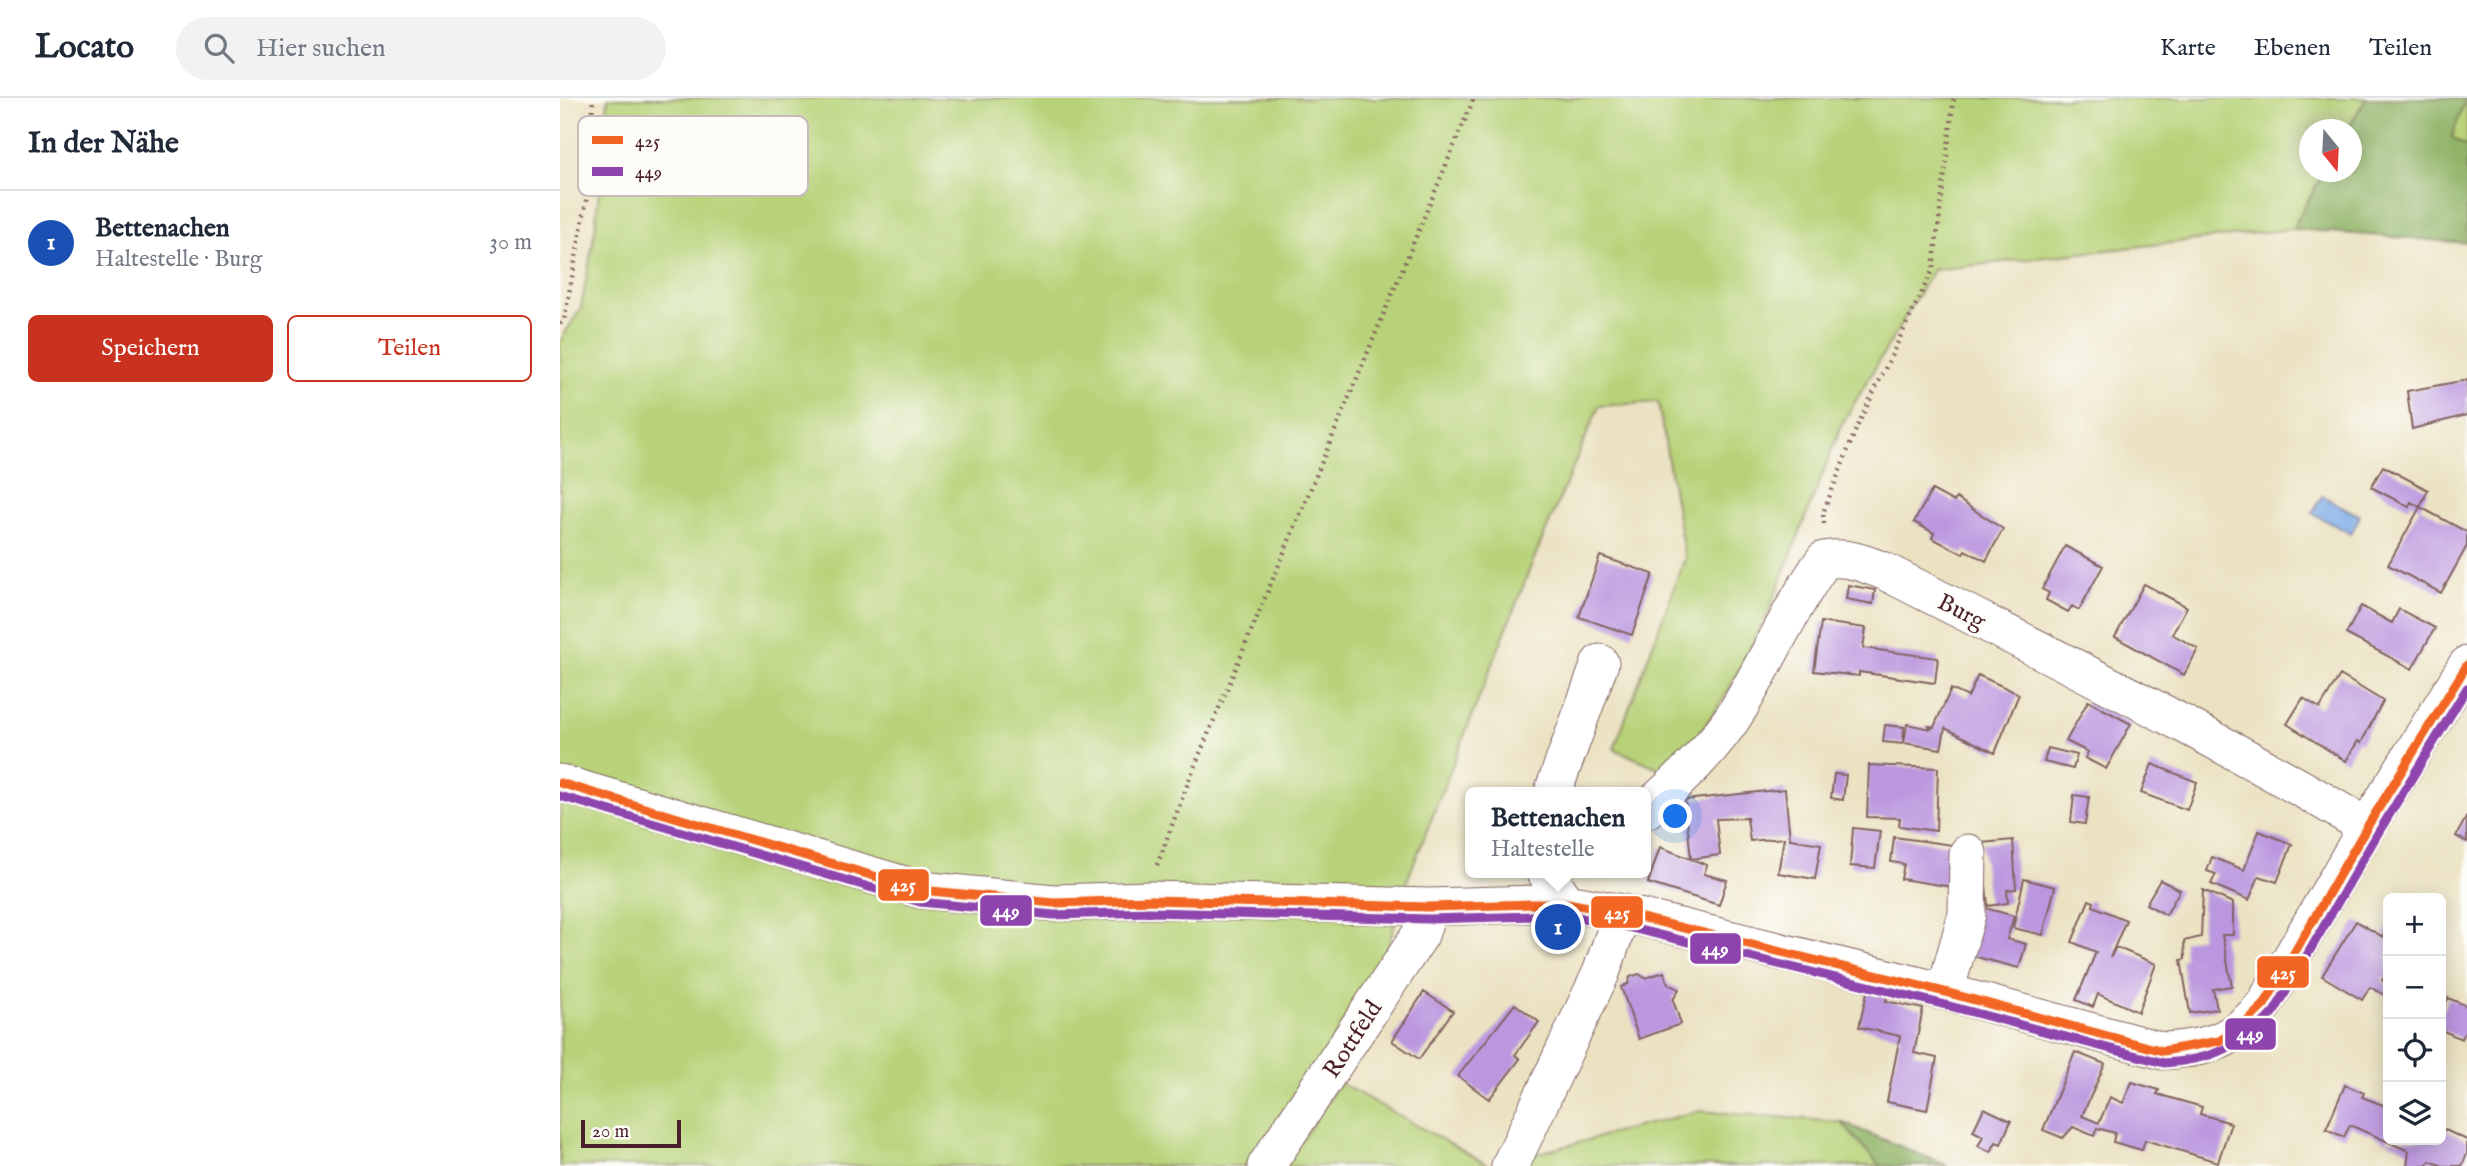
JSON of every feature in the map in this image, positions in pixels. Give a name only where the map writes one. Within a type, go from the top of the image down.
[{"type":"street","name":"Burg","points":[[1824,560],[1839,557],[1855,559],[1884,571],[2287,779],[2367,827]]},
{"type":"street","points":[[1651,806],[1682,778],[1737,711],[1804,588],[1824,560]]},
{"type":"street","points":[[1555,787],[1600,663]]},
{"type":"street","points":[[1555,878],[1622,913],[1945,992],[2163,1052],[2200,1049],[2227,1039],[2245,1027],[2264,1005],[2367,827],[2467,665]]},
{"type":"street","points":[[560,783],[921,890],[1054,903],[1150,900],[1429,907],[1572,888]]},
{"type":"street","points":[[1945,992],[1967,914],[1968,853]]},
{"type":"street","name":"Rottfeld","points":[[1266,1166],[1420,935],[1429,907]]},
{"type":"street","points":[[1510,1166],[1601,973],[1622,913]]},
{"type":"path","points":[[592,116],[593,98]]},
{"type":"path","points":[[1150,900],[1157,865],[1191,775],[1474,98]]},
{"type":"path","points":[[1824,560],[1824,513],[1839,470],[1933,270],[1954,98]]},
{"type":"path","points":[[560,324],[564,320],[587,196]]},
{"type":"green space","points":[[608,98],[2366,98],[2354,119],[2299,119],[2299,182],[2318,182],[2292,229],[1933,270],[1842,424],[1769,611],[1726,695],[1698,735],[1663,770],[1614,749],[1685,558],[1658,402],[1599,406],[1533,561],[1405,886],[1386,955],[1312,1073],[1247,1166],[560,1166],[560,341],[581,308],[598,196],[808,196],[808,116],[606,116]]},
{"type":"green space","points":[[2366,98],[2466,98],[2452,137],[2467,147],[2467,243],[2292,229],[2318,182],[2362,182],[2362,119],[2354,119]]},
{"type":"green space","points":[[2467,98],[2467,147],[2451,137]]},
{"type":"green space","points":[[1340,1083],[1488,1165],[1284,1166]]},
{"type":"green space","points":[[1698,1111],[1841,1122],[1880,1166],[1523,1166],[1527,1156]]},
{"type":"green space","points":[[1841,1122],[1948,1166],[1880,1166]]},
{"type":"water","points":[[2322,496],[2360,516],[2351,534],[2312,513]]},
{"type":"building","points":[[2467,380],[2467,415],[2412,429],[2407,391]]},
{"type":"building","points":[[2383,466],[2428,490],[2420,507],[2411,502],[2409,507],[2371,487]]},
{"type":"building","points":[[1932,490],[1954,502],[1956,498],[2003,529],[1986,561],[1965,550],[1963,554],[1932,538],[1934,533],[1914,522]]},
{"type":"building","points":[[2420,507],[2467,532],[2467,546],[2441,593],[2388,565]]},
{"type":"building","points":[[2065,546],[2103,566],[2079,610],[2072,606],[2068,612],[2046,600],[2049,593],[2042,589]]},
{"type":"building","points":[[1600,556],[1653,574],[1632,635],[1579,617]]},
{"type":"building","points":[[2144,584],[2187,607],[2172,634],[2198,649],[2184,675],[2115,637]]},
{"type":"building","points":[[1848,585],[1875,590],[1873,604],[1846,599]]},
{"type":"building","points":[[2361,606],[2392,623],[2399,609],[2435,628],[2412,669],[2346,634]]},
{"type":"building","points":[[1821,622],[1866,628],[1863,648],[1938,658],[1935,683],[1859,672],[1859,676],[1814,671]]},
{"type":"building","points":[[1978,675],[2019,694],[1995,753],[1945,728],[1941,749],[1904,743],[1907,724],[1931,729],[1929,726],[1934,727],[1951,689],[1968,697]]},
{"type":"building","points":[[2340,675],[2383,701],[2361,743],[2358,741],[2346,761],[2287,724],[2303,698],[2320,708]]},
{"type":"building","points":[[2088,701],[2131,724],[2106,769],[2085,758],[2088,752],[2066,741]]},
{"type":"building","points":[[1885,725],[1904,727],[1903,744],[1883,742]]},
{"type":"building","points":[[2048,748],[2077,755],[2073,769],[2044,762]]},
{"type":"building","points":[[2152,764],[2197,782],[2187,810],[2141,793]]},
{"type":"building","points":[[1869,765],[1938,768],[1936,831],[1899,826],[1900,818],[1867,817]]},
{"type":"building","points":[[1834,774],[1846,775],[1843,800],[1831,798]]},
{"type":"building","points":[[1785,789],[1790,839],[1821,844],[1815,879],[1778,873],[1784,838],[1750,841],[1747,818],[1716,819],[1720,855],[1691,859],[1685,800]]},
{"type":"building","points":[[2074,795],[2089,797],[2085,824],[2071,822]]},
{"type":"building","points":[[2467,816],[2467,842],[2456,836]]},
{"type":"building","points":[[1853,828],[1880,831],[1875,868],[1850,866]]},
{"type":"building","points":[[2259,831],[2292,844],[2277,882],[2259,876],[2249,900],[2211,884],[2216,874],[2207,871],[2212,857],[2244,870]]},
{"type":"building","points":[[1894,837],[1960,846],[1953,887],[1901,879],[1904,864],[1891,862]]},
{"type":"building","points":[[2013,840],[2016,889],[2007,890],[2008,903],[1988,906],[1982,843]]},
{"type":"building","points":[[1660,847],[1707,865],[1704,874],[1727,880],[1719,905],[1648,883]]},
{"type":"building","points":[[2024,879],[2055,887],[2043,935],[2013,928]]},
{"type":"building","points":[[2160,880],[2180,890],[2166,915],[2146,904]]},
{"type":"building","points":[[2203,890],[2233,903],[2233,935],[2222,935],[2232,986],[2213,989],[2217,1009],[2190,1013],[2181,960],[2185,959],[2184,941],[2201,937]]},
{"type":"building","points":[[2089,900],[2094,902],[2093,906],[2126,920],[2110,958],[2116,947],[2156,964],[2138,1012],[2098,994],[2093,1007],[2076,1000],[2096,952],[2072,942]]},
{"type":"building","points":[[1978,906],[2014,916],[2007,939],[2026,944],[2019,968],[1965,954]]},
{"type":"building","points":[[2356,921],[2383,937],[2383,994],[2370,987],[2362,1000],[2322,976]]},
{"type":"building","points":[[1664,972],[1668,984],[1679,989],[1673,1000],[1681,1024],[1639,1039],[1621,987],[1628,984],[1630,977],[1639,974],[1645,978]]},
{"type":"building","points":[[1868,988],[1888,994],[1886,1001],[1923,1009],[1914,1053],[1937,1058],[1927,1110],[1887,1102],[1900,1036],[1859,1027]]},
{"type":"building","points":[[1424,992],[1453,1011],[1419,1059],[1392,1041]]},
{"type":"building","points":[[2448,998],[2467,1006],[2467,1027],[2462,1039],[2446,1032]]},
{"type":"building","points":[[1515,1004],[1539,1022],[1515,1055],[1520,1059],[1489,1099],[1458,1076]]},
{"type":"building","points":[[2075,1052],[2105,1064],[2082,1116],[2099,1123],[2110,1097],[2123,1103],[2132,1082],[2159,1090],[2157,1094],[2202,1107],[2200,1114],[2231,1123],[2218,1162],[2145,1140],[2142,1150],[2113,1142],[2115,1133],[2097,1128],[2094,1136],[2073,1127],[2063,1138],[2043,1130]]},
{"type":"building","points":[[2345,1085],[2364,1093],[2362,1097],[2383,1105],[2383,1140],[2350,1125],[2344,1137],[2326,1129]]},
{"type":"building","points":[[1984,1108],[2011,1121],[2001,1144],[1996,1142],[1991,1152],[1978,1146],[1983,1136],[1973,1131]]},
{"type":"building","points":[[2446,1130],[2467,1140],[2467,1154],[2462,1166],[2443,1166],[2430,1161],[2426,1166],[2407,1166],[2409,1151],[2395,1145],[2446,1145]]},
{"type":"transit line","name":"425","points":[[560,783],[921,890],[1054,903],[1150,900],[1429,907],[1567,903],[1622,913],[1945,992],[2163,1051],[2219,1041],[2241,1027],[2264,1005],[2367,827],[2467,665]]},
{"type":"transit line","name":"449","points":[[560,796],[920,902],[1054,915],[1150,912],[1429,919],[1566,915],[1619,925],[1942,1004],[2164,1063],[2196,1059],[2224,1050],[2250,1034],[2274,1012],[2378,833],[2467,688]]},
{"type":"place","name":"Bettenachen","points":[[1558,927]]}]
